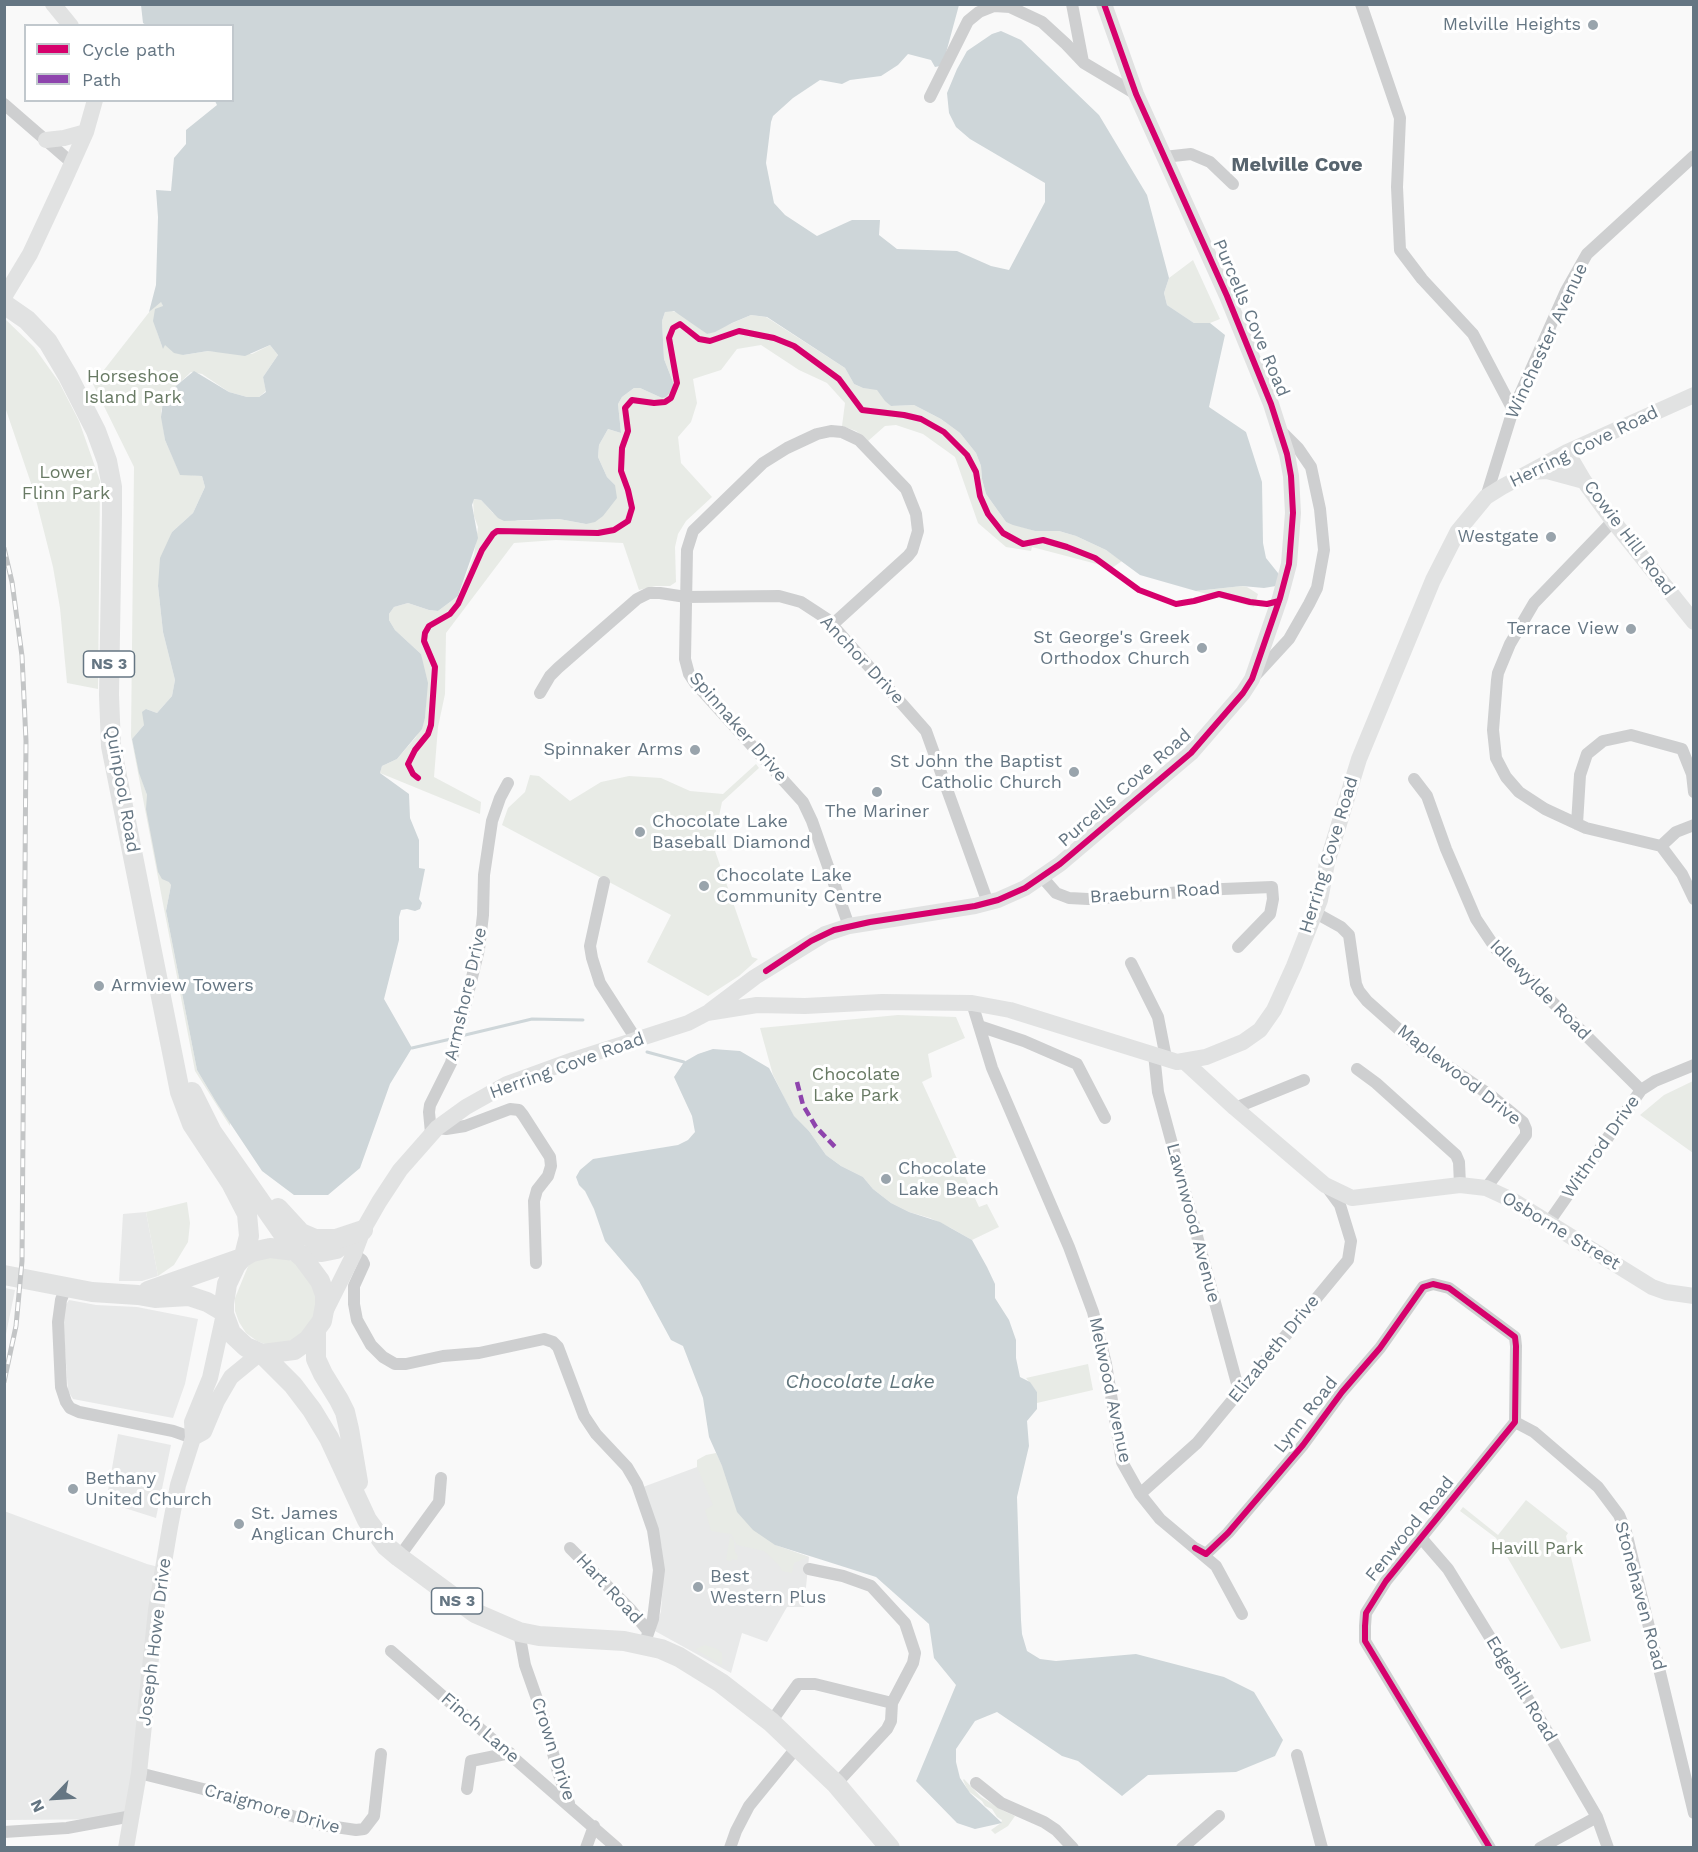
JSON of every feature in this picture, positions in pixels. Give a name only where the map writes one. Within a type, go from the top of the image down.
[{"type":"main road","points":[[53,4],[69,24]]},
{"type":"main road","name":"Purcells Cove Road","points":[[707,1013],[811,941],[849,926],[938,913],[1011,896],[1042,877],[1128,809],[1191,753],[1252,679],[1281,598],[1289,564],[1293,513],[1291,476],[1280,430],[1227,296],[1136,94],[1104,4]]},
{"type":"main road","points":[[4,297],[30,254],[86,132],[94,102]]},
{"type":"main road","points":[[46,140],[86,132]]},
{"type":"main road","name":"Quinpool Road","points":[[4,304],[27,320],[48,342],[96,431],[107,461],[112,487],[109,695],[111,746],[180,1092],[192,1124],[231,1183],[247,1214],[249,1236],[243,1257]]},
{"type":"main road","name":"Herring Cove Road","points":[[688,1023],[707,1013],[757,1011],[789,1014],[805,1006],[882,1002],[972,1003],[1011,1010],[1177,1062],[1206,1058],[1244,1042],[1260,1030],[1274,1010],[1290,976],[1320,900],[1327,863],[1359,759],[1392,676],[1445,555],[1458,531],[1486,497],[1567,452],[1694,395]]},
{"type":"main road","name":"Cowie Hill Road","points":[[1567,452],[1584,481],[1613,521],[1693,619]]},
{"type":"main road","points":[[1531,472],[1547,471],[1584,481]]},
{"type":"main road","points":[[757,1011],[758,988],[766,971]]},
{"type":"main road","name":"Herring Cove Road","points":[[320,1324],[363,1230],[400,1170],[434,1131],[475,1101],[507,1084],[636,1039],[688,1023],[757,1011]]},
{"type":"main road","name":"Quinpool Road","points":[[173,1053],[206,1120],[297,1252]]},
{"type":"main road","name":"Osborne Street","points":[[1185,1062],[1325,1185],[1352,1198],[1460,1185],[1486,1188],[1549,1222],[1652,1287],[1666,1292],[1694,1296]]},
{"type":"main road","points":[[206,1120],[215,1126],[283,1214],[301,1233],[315,1239],[328,1240],[363,1230]]},
{"type":"main road","name":"Herring Cove Road","points":[[297,1252],[322,1254],[337,1251],[363,1230]]},
{"type":"main road","points":[[138,1295],[252,1252],[270,1248],[297,1252],[314,1270],[323,1288],[325,1299],[320,1324],[302,1345],[294,1350],[261,1354],[239,1341],[229,1329],[224,1313],[227,1284],[236,1265],[243,1257]]},
{"type":"main road","points":[[4,1275],[92,1292],[154,1298],[189,1296],[207,1302],[224,1313]]},
{"type":"main road","name":"Joseph Howe Drive","points":[[126,1848],[139,1773],[159,1591],[178,1485],[193,1438],[192,1422],[210,1378],[224,1313]]},
{"type":"main road","name":"NS 3","points":[[320,1324],[315,1351],[318,1366],[339,1400],[349,1429],[361,1508]]},
{"type":"main road","name":"NS 3","points":[[261,1354],[293,1385],[312,1410],[329,1438],[374,1531],[399,1557],[475,1613],[519,1632],[539,1636],[624,1641],[646,1638],[687,1662],[721,1683],[771,1722],[836,1784],[890,1848]]},
{"type":"main road","name":"Joseph Howe Drive","points":[[193,1438],[204,1432],[217,1401],[231,1377],[261,1354]]},
{"type":"street","points":[[1072,4],[1084,63]]},
{"type":"street","points":[[1361,4],[1400,118],[1397,187],[1400,250],[1422,279],[1473,334],[1513,410]]},
{"type":"street","points":[[930,97],[968,21],[990,7],[1010,7],[1042,22],[1084,63],[1136,94]]},
{"type":"street","points":[[4,104],[72,163]]},
{"type":"street","points":[[1164,157],[1191,154],[1210,162],[1233,184]]},
{"type":"street","name":"Winchester Avenue","points":[[1486,497],[1513,410],[1566,291],[1587,254],[1694,156]]},
{"type":"street","points":[[1252,679],[1289,639],[1309,604],[1317,588],[1324,550],[1320,509],[1311,467],[1298,448],[1280,430]]},
{"type":"street","name":"Spinnaker Drive","points":[[832,625],[908,556],[915,545],[918,531],[916,514],[906,489],[859,440],[842,432],[831,431],[817,434],[763,463],[698,524],[690,536],[687,546],[686,659],[688,674],[695,683],[803,802],[812,821],[849,926]]},
{"type":"street","points":[[1613,521],[1534,603],[1510,644],[1497,680],[1493,730],[1496,759],[1506,777],[1519,792],[1545,809],[1586,828],[1661,846],[1682,874],[1694,898]]},
{"type":"street","name":"Anchor Drive","points":[[540,693],[550,676],[558,668],[643,595],[654,592],[686,597],[784,597],[813,609],[832,625],[926,731],[988,903]]},
{"type":"street","points":[[1578,824],[1580,775],[1587,754],[1603,741],[1631,735],[1682,749],[1692,774],[1694,792]]},
{"type":"street","name":"Idlewylde Road","points":[[1414,779],[1427,796],[1446,849],[1476,919],[1496,949],[1641,1090]]},
{"type":"street","name":"Armshore Drive","points":[[434,1131],[429,1113],[430,1105],[451,1063],[479,949],[484,875],[492,821],[508,783]]},
{"type":"street","points":[[1661,846],[1676,832],[1694,825]]},
{"type":"street","name":"Braeburn Road","points":[[1042,877],[1056,894],[1069,898],[1088,899],[1272,887],[1272,907],[1269,916],[1238,947]]},
{"type":"street","points":[[604,882],[590,946],[592,958],[600,983],[636,1039]]},
{"type":"street","name":"Maplewood Drive","points":[[1314,912],[1341,927],[1349,935],[1356,984],[1367,1000],[1413,1042],[1523,1122],[1526,1135],[1486,1188]]},
{"type":"street","name":"Lawnwood Avenue","points":[[1131,963],[1158,1017],[1160,1056],[1158,1092],[1239,1391]]},
{"type":"street","name":"Melwood Avenue","points":[[972,1003],[996,1078],[1069,1247],[1094,1312],[1106,1364],[1122,1462],[1140,1494],[1160,1519],[1215,1566],[1242,1614]]},
{"type":"street","points":[[979,1026],[1024,1041],[1077,1064],[1105,1118]]},
{"type":"street","name":"Withrod Drive","points":[[1549,1222],[1641,1090],[1694,1065]]},
{"type":"street","points":[[1356,1069],[1376,1083],[1455,1155],[1459,1162],[1460,1185]]},
{"type":"street","points":[[1235,1108],[1304,1080]]},
{"type":"street","points":[[434,1131],[465,1126],[510,1109],[519,1110],[523,1115],[550,1157],[551,1166],[548,1176],[537,1190],[534,1201],[536,1263]]},
{"type":"street","name":"Elizabeth Drive","points":[[1140,1494],[1197,1443],[1348,1260],[1351,1241],[1340,1206],[1325,1185]]},
{"type":"street","points":[[354,1254],[362,1260],[363,1264],[354,1286],[357,1320],[371,1345],[395,1364],[479,1353],[544,1339],[553,1342],[558,1347],[584,1416],[596,1434],[627,1467],[638,1484],[653,1530],[660,1570],[653,1619],[646,1638]]},
{"type":"street","name":"Lynn Road","points":[[1195,1548],[1206,1554],[1228,1533],[1303,1445],[1342,1392],[1380,1348],[1423,1287],[1433,1284],[1449,1288],[1515,1337],[1515,1422]]},
{"type":"street","points":[[66,1287],[61,1300],[58,1322],[63,1395],[70,1408],[75,1411],[173,1431],[193,1438]]},
{"type":"street","name":"Fenwood Road","points":[[1490,1848],[1365,1641],[1366,1613],[1386,1581],[1515,1422]]},
{"type":"street","name":"Stonehaven Road","points":[[1515,1422],[1534,1432],[1598,1487],[1619,1515],[1626,1532],[1688,1763],[1694,1813]]},
{"type":"street","points":[[399,1557],[439,1502],[441,1478]]},
{"type":"street","name":"Edgehill Road","points":[[1422,1539],[1448,1569],[1534,1709],[1597,1817],[1608,1848]]},
{"type":"street","name":"Hart Road","points":[[570,1548],[631,1610],[646,1638]]},
{"type":"street","points":[[809,1569],[843,1576],[871,1586],[905,1623],[915,1653],[913,1664],[892,1703],[891,1721],[887,1730],[836,1784]]},
{"type":"street","name":"Crown Drive","points":[[519,1632],[525,1665],[569,1804],[617,1848]]},
{"type":"street","name":"Finch Lane","points":[[391,1651],[569,1804]]},
{"type":"street","points":[[771,1722],[798,1684],[815,1684],[892,1703]]},
{"type":"street","points":[[730,1848],[748,1806],[797,1747]]},
{"type":"street","points":[[467,1789],[471,1761],[510,1753]]},
{"type":"street","name":"Craigmore Drive","points":[[139,1773],[203,1789],[322,1825],[356,1830],[364,1829],[374,1816],[381,1754]]},
{"type":"street","points":[[1297,1755],[1322,1848]]},
{"type":"street","points":[[976,1783],[1001,1803],[1044,1822],[1056,1830],[1073,1848]]},
{"type":"street","points":[[4,1832],[67,1828],[132,1816]]},
{"type":"street","points":[[1182,1848],[1219,1816]]},
{"type":"street","points":[[1540,1848],[1597,1817]]},
{"type":"street","points":[[586,1848],[594,1826]]},
{"type":"shaded area","points":[[146,1212],[158,1276],[142,1281],[119,1281],[123,1214]]},
{"type":"shaded area","points":[[4,1288],[15,1290],[5,1339]]},
{"type":"shaded area","points":[[69,1300],[96,1305],[137,1307],[198,1319],[185,1384],[173,1418],[73,1399],[68,1391],[63,1321],[65,1306]]},
{"type":"shaded area","points":[[118,1434],[171,1445],[156,1518],[106,1502]]},
{"type":"shaded area","points":[[716,1453],[722,1466],[775,1545],[809,1557],[804,1607],[787,1607],[767,1642],[742,1633],[731,1673],[655,1631],[661,1611],[664,1568],[661,1545],[643,1487],[697,1467]]},
{"type":"shaded area","points":[[4,1511],[162,1568],[131,1819],[5,1820]]},
{"type":"green space","points":[[1193,260],[1220,319],[1210,323],[1194,323],[1167,305],[1164,293],[1169,278]]},
{"type":"green space","name":"Horseshoe Island Park","points":[[161,301],[163,306],[156,329],[162,346],[164,344],[183,355],[208,351],[252,354],[270,345],[278,355],[263,377],[266,391],[259,397],[247,397],[229,392],[202,374],[191,372],[166,396],[161,411],[165,440],[180,474],[202,476],[205,487],[193,513],[172,532],[158,586],[163,632],[175,680],[172,696],[157,713],[146,709],[144,725],[132,739],[147,795],[147,809],[171,885],[166,911],[197,1070],[230,1122],[230,1126],[195,1071],[131,736],[134,467],[93,384],[154,306]]},
{"type":"green space","points":[[668,310],[679,313],[707,334],[751,315],[766,317],[845,368],[854,384],[863,388],[877,389],[891,406],[914,405],[941,419],[960,433],[976,453],[986,494],[1006,522],[1035,531],[1059,531],[1076,536],[1106,550],[1122,561],[1112,568],[1032,547],[1031,551],[1006,547],[978,523],[955,457],[923,434],[896,425],[885,426],[868,441],[856,431],[842,426],[845,403],[827,383],[799,370],[761,345],[737,349],[721,370],[693,379],[697,403],[691,422],[678,437],[681,463],[712,497],[686,521],[678,534],[675,547],[676,582],[670,586],[639,590],[623,543],[556,540],[514,543],[446,633],[445,694],[438,727],[434,777],[481,802],[480,814],[380,773],[382,766],[397,759],[416,737],[425,718],[426,702],[421,654],[395,630],[389,620],[389,614],[394,607],[408,603],[438,611],[458,596],[474,555],[478,527],[474,516],[473,499],[481,500],[493,513],[518,521],[559,519],[586,524],[615,485],[607,477],[598,457],[599,445],[608,429],[621,433],[618,404],[622,397],[634,388],[640,388],[662,398],[673,382],[664,359],[662,321]]},
{"type":"green space","name":"Lower Flinn Park","points":[[4,318],[34,347],[59,382],[79,421],[100,481],[98,689],[67,683],[60,608],[53,567],[34,492],[5,407]]},
{"type":"green space","points":[[1242,586],[1258,594],[1254,607],[1196,591]]},
{"type":"green space","points":[[756,764],[759,768],[722,802],[713,845],[752,957],[758,959],[739,976],[708,996],[647,962],[671,915],[502,825],[508,808],[525,792],[530,775],[539,776],[570,801],[601,782],[629,776],[661,778],[690,791],[723,794]]},
{"type":"green space","name":"Chocolate Lake Park","points":[[898,1015],[956,1017],[965,1038],[928,1054],[932,1077],[922,1082],[979,1207],[987,1204],[999,1227],[972,1240],[930,1218],[909,1212],[891,1203],[873,1189],[863,1177],[826,1155],[809,1131],[794,1117],[773,1075],[760,1028]]},
{"type":"green space","points":[[1693,1081],[1693,1153],[1640,1115],[1664,1095]]},
{"type":"green space","points":[[187,1202],[190,1223],[188,1242],[174,1265],[158,1276],[146,1212]]},
{"type":"green space","points":[[279,1256],[303,1269],[316,1293],[317,1307],[313,1320],[296,1341],[270,1346],[246,1333],[235,1311],[235,1298],[251,1259]]},
{"type":"green space","points":[[1088,1364],[1093,1390],[1037,1403],[1037,1392],[1026,1378]]},
{"type":"green space","points":[[716,1453],[722,1466],[775,1545],[809,1557],[794,1563],[792,1573],[782,1571],[764,1551],[737,1545],[731,1534],[711,1531],[705,1510],[713,1505],[697,1467],[697,1460]]},
{"type":"green space","name":"Havill Park","points":[[1526,1500],[1568,1533],[1566,1536],[1591,1641],[1561,1649],[1496,1538],[1460,1511],[1463,1507],[1498,1535]]},
{"type":"green space","points":[[730,1536],[734,1541],[735,1552],[738,1556],[737,1560],[732,1559],[731,1561],[726,1560]]},
{"type":"green space","points":[[705,1645],[722,1653],[722,1665],[695,1649]]},
{"type":"green space","points":[[964,1779],[981,1797],[1015,1816],[1008,1826],[995,1834],[991,1830],[1002,1820],[992,1809],[968,1791]]},
{"type":"water","points":[[141,5],[959,5],[946,53],[940,66],[935,67],[931,60],[908,54],[898,65],[881,76],[850,80],[842,84],[820,80],[793,98],[773,116],[766,163],[774,203],[785,215],[817,236],[852,220],[880,220],[879,235],[897,249],[957,251],[991,266],[1009,270],[1045,202],[1045,183],[970,139],[956,127],[949,113],[947,93],[967,51],[992,34],[1001,31],[1021,40],[1099,115],[1147,195],[1169,278],[1164,293],[1167,305],[1194,323],[1210,323],[1225,335],[1209,407],[1246,432],[1262,482],[1263,543],[1266,558],[1282,578],[1276,586],[1264,588],[1242,586],[1196,591],[1140,575],[1106,550],[1076,536],[1059,531],[1035,531],[1006,522],[986,494],[976,453],[960,433],[941,419],[914,405],[891,406],[877,390],[854,384],[845,368],[767,317],[751,315],[707,334],[674,311],[665,312],[662,321],[664,359],[673,382],[673,389],[662,398],[640,388],[634,388],[622,397],[618,404],[621,433],[608,429],[599,445],[598,457],[607,477],[615,485],[617,498],[603,516],[595,522],[586,524],[559,519],[504,521],[498,518],[481,500],[474,499],[472,505],[478,538],[458,596],[438,611],[408,603],[394,607],[389,614],[389,620],[395,630],[421,654],[428,683],[422,729],[397,759],[382,766],[380,773],[409,794],[410,818],[419,840],[419,868],[425,869],[419,899],[422,903],[420,909],[401,910],[399,940],[384,999],[412,1048],[390,1084],[360,1168],[328,1195],[294,1195],[262,1171],[197,1070],[166,911],[171,885],[162,879],[158,872],[146,809],[147,795],[139,773],[132,739],[144,725],[142,712],[146,709],[157,713],[172,696],[175,680],[163,632],[158,586],[160,558],[172,532],[193,513],[205,487],[202,476],[180,475],[165,440],[161,417],[163,401],[194,371],[229,392],[247,397],[259,397],[266,392],[263,377],[278,355],[270,345],[245,356],[208,351],[183,355],[174,353],[165,345],[163,349],[153,321],[155,309],[163,306],[161,302],[149,312],[156,285],[158,217],[156,190],[171,191],[174,158],[186,144],[186,130],[217,105],[216,102],[234,102],[234,24],[143,23]]},
{"type":"water","name":"Chocolate Lake","points":[[713,1049],[740,1051],[769,1068],[794,1116],[809,1131],[826,1155],[863,1177],[873,1189],[891,1203],[909,1212],[940,1222],[972,1240],[987,1267],[995,1284],[995,1298],[1009,1320],[1016,1340],[1016,1358],[1020,1377],[1030,1382],[1037,1392],[1037,1409],[1027,1421],[1029,1446],[1017,1497],[1021,1620],[1027,1651],[1040,1659],[1056,1661],[1136,1654],[1224,1677],[1254,1692],[1283,1740],[1275,1756],[1236,1772],[1148,1775],[1122,1796],[1078,1761],[1062,1756],[997,1712],[975,1721],[956,1749],[956,1762],[960,1778],[970,1793],[1002,1823],[975,1829],[957,1823],[916,1781],[956,1685],[934,1658],[929,1624],[876,1577],[775,1545],[753,1530],[737,1512],[722,1466],[709,1437],[703,1398],[683,1346],[671,1340],[639,1281],[605,1241],[594,1209],[576,1177],[580,1170],[593,1159],[678,1145],[688,1140],[695,1132],[692,1116],[674,1077],[684,1062]]},
{"type":"waterway","points":[[461,1036],[532,1019],[583,1020]]},
{"type":"waterway","points":[[412,1048],[455,1038]]},
{"type":"waterway","points":[[647,1052],[684,1062]]},
{"type":"railway","points":[[4,548],[12,582],[22,656],[26,741],[22,1261],[16,1326],[4,1382]]},
{"type":"marked path","points":[[797,1082],[803,1105],[816,1127],[837,1149]]},
{"type":"cycle path","points":[[766,971],[811,941],[834,930],[870,922],[975,906],[998,900],[1025,888],[1060,864],[1191,753],[1243,693],[1252,679],[1280,598],[1289,564],[1293,513],[1287,454],[1271,404],[1227,296],[1136,94],[1104,4]]},
{"type":"cycle path","points":[[418,778],[408,764],[415,750],[428,734],[431,725],[435,667],[424,641],[429,626],[450,614],[458,604],[482,550],[497,531],[598,533],[614,530],[628,521],[632,508],[621,471],[622,448],[628,431],[625,408],[632,400],[654,403],[665,402],[671,398],[677,383],[669,338],[673,328],[680,324],[699,339],[710,341],[739,331],[774,338],[794,346],[839,379],[862,410],[921,419],[944,432],[967,455],[976,472],[980,496],[988,514],[1003,533],[1023,544],[1043,540],[1067,547],[1095,558],[1139,590],[1176,604],[1219,594],[1267,604],[1279,601]]},
{"type":"cycle path","points":[[1195,1548],[1206,1554],[1228,1533],[1303,1445],[1342,1392],[1380,1348],[1423,1287],[1433,1284],[1449,1288],[1515,1337],[1515,1422],[1386,1581],[1366,1613],[1365,1626],[1365,1641],[1490,1848]]},
{"type":"place","name":"Melville Heights","points":[[1593,25]]},
{"type":"place","name":"Westgate","points":[[1551,537]]},
{"type":"place","name":"Terrace View","points":[[1631,629]]},
{"type":"place","name":"St George's Greek Orthodox Church","points":[[1202,648]]},
{"type":"place","name":"Spinnaker Arms","points":[[695,750]]},
{"type":"place","name":"St John the Baptist Catholic Church","points":[[1074,772]]},
{"type":"place","name":"The Mariner","points":[[877,792]]},
{"type":"place","name":"Chocolate Lake Baseball Diamond","points":[[640,832]]},
{"type":"place","name":"Chocolate Lake Community Centre","points":[[704,886]]},
{"type":"place","name":"Armview Towers","points":[[99,986]]},
{"type":"place","name":"Chocolate Lake Beach","points":[[886,1179]]},
{"type":"place","name":"Bethany United Church","points":[[73,1489]]},
{"type":"place","name":"St. James Anglican Church","points":[[239,1524]]},
{"type":"place","name":"Best Western Plus","points":[[698,1587]]},
{"type":"district","name":"Melville Cove","points":[[1297,165]]}]
